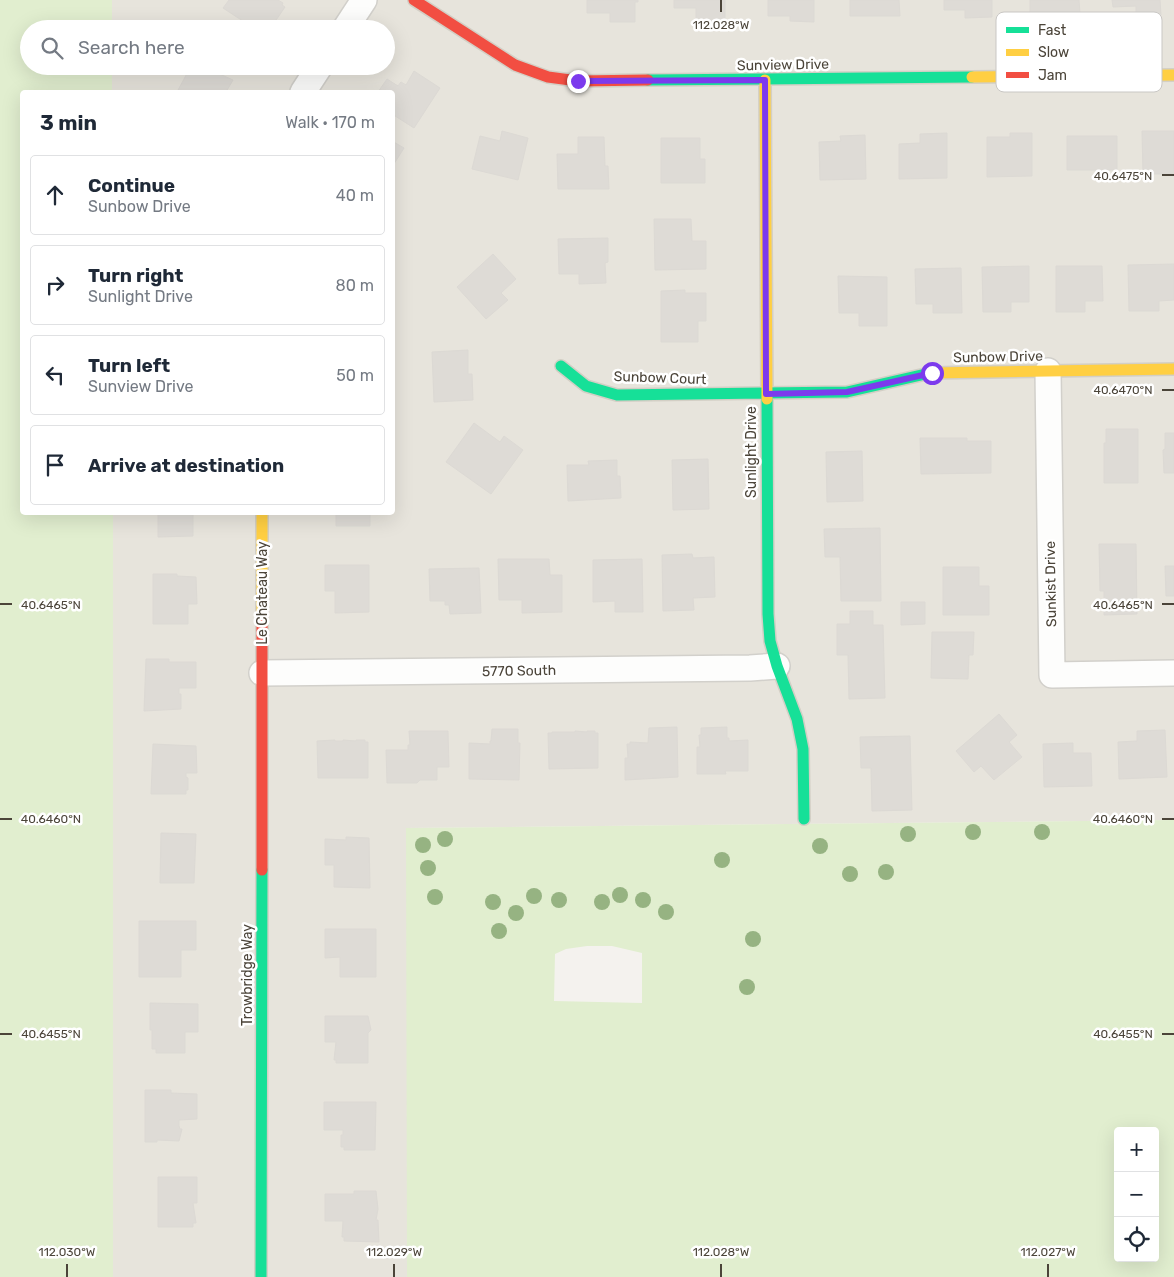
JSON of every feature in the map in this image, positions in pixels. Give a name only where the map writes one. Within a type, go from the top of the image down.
[{"type":"street","points":[[351,20],[364,0]]},
{"type":"street","name":"Sunview Drive","points":[[414,0],[515,65],[548,76],[578,81],[996,77]]},
{"type":"street","points":[[304,90],[314,75]]},
{"type":"street","name":"Sunlight Drive","points":[[765,80],[768,614],[770,640],[777,666],[797,719],[803,749],[804,819]]},
{"type":"street","name":"Sunbow Court","points":[[561,366],[586,386],[617,395],[766,394]]},
{"type":"street","name":"Sunbow Drive","points":[[766,394],[847,392],[932,373],[1174,369]]},
{"type":"street","name":"Sunkist Drive","points":[[1048,370],[1052,675],[1174,673]]},
{"type":"street","name":"Le Chateau Way","points":[[262,515],[262,673]]},
{"type":"street","name":"5770 South","points":[[262,673],[750,668],[777,666]]},
{"type":"street","name":"Trowbridge Way","points":[[261,1277],[262,673]]},
{"type":"shaded area","points":[[112,0],[1174,0],[1174,820],[407,828],[407,1277],[113,1277],[113,515],[395,515],[395,90],[112,90],[112,75],[395,75],[395,20],[112,20]]},
{"type":"green space","points":[[0,0],[112,0],[112,20],[20,20],[20,75],[112,75],[112,90],[20,90],[20,515],[113,515],[113,1277],[0,1277]]},
{"type":"green space","points":[[1174,820],[1174,1277],[407,1277],[406,828]],"holes":[[[587,946],[612,946],[642,953],[642,1003],[554,1001],[555,954],[566,949]]]},
{"type":"building","points":[[229,0],[278,0],[285,7],[276,20],[241,20],[223,8]]},
{"type":"building","points":[[587,0],[638,0],[638,2],[635,2],[635,22],[610,22],[610,13],[587,13]]},
{"type":"building","points":[[674,0],[725,0],[725,22],[696,22],[696,8],[674,8]]},
{"type":"building","points":[[768,0],[814,0],[814,22],[790,21],[790,16],[768,16]]},
{"type":"building","points":[[850,0],[899,0],[900,16],[850,16]]},
{"type":"building","points":[[944,0],[992,0],[992,17],[965,18],[965,10],[944,10]]},
{"type":"building","points":[[1030,0],[1079,0],[1080,12],[1030,12]]},
{"type":"building","points":[[1112,0],[1160,0],[1161,12],[1136,12],[1136,6],[1113,7]]},
{"type":"building","points":[[414,71],[440,88],[414,128],[395,116],[395,90],[379,90],[387,79],[398,86],[401,82],[406,85]]},
{"type":"building","points":[[186,75],[222,75],[233,80],[227,90],[178,90]]},
{"type":"building","points":[[502,131],[528,138],[518,180],[472,169],[480,136],[500,141]]},
{"type":"building","points":[[1142,131],[1174,131],[1174,174],[1143,174]]},
{"type":"building","points":[[947,133],[947,178],[899,179],[899,144],[920,143],[920,134]]},
{"type":"building","points":[[1010,133],[1032,133],[1032,176],[987,177],[987,137],[1010,137]]},
{"type":"building","points":[[865,135],[866,179],[820,180],[819,142],[841,141],[840,136]]},
{"type":"building","points":[[1067,136],[1117,136],[1117,170],[1067,170]]},
{"type":"building","points":[[578,137],[604,137],[605,166],[608,166],[609,189],[558,189],[557,154],[578,154]]},
{"type":"building","points":[[661,138],[700,138],[700,159],[705,159],[705,183],[661,183]]},
{"type":"building","points":[[395,143],[404,148],[395,162]]},
{"type":"building","points":[[654,219],[691,219],[692,241],[706,241],[706,269],[655,270]]},
{"type":"building","points":[[608,238],[608,262],[605,263],[606,283],[579,284],[579,274],[559,274],[558,239]]},
{"type":"building","points":[[493,254],[516,279],[501,293],[508,300],[486,319],[457,287]]},
{"type":"building","points":[[1174,264],[1174,300],[1159,301],[1159,311],[1129,311],[1128,265]]},
{"type":"building","points":[[1029,266],[1029,302],[1011,302],[1011,312],[983,312],[982,267]]},
{"type":"building","points":[[1056,266],[1102,266],[1103,301],[1085,301],[1085,312],[1056,312]]},
{"type":"building","points":[[961,268],[962,313],[933,313],[933,304],[916,304],[915,269]]},
{"type":"building","points":[[838,276],[887,277],[887,326],[859,326],[859,313],[839,313]]},
{"type":"building","points":[[685,290],[685,293],[706,293],[706,321],[698,321],[698,342],[661,342],[661,291]]},
{"type":"building","points":[[468,350],[468,374],[472,374],[473,400],[434,402],[432,352]]},
{"type":"building","points":[[474,423],[500,442],[504,436],[523,450],[491,494],[446,462]]},
{"type":"building","points":[[1106,429],[1138,429],[1138,483],[1104,483]]},
{"type":"building","points":[[1165,433],[1174,433],[1174,473],[1164,473],[1163,450],[1165,449]]},
{"type":"building","points":[[920,438],[967,438],[967,441],[991,441],[991,473],[921,474]]},
{"type":"building","points":[[862,451],[863,501],[827,502],[826,452]]},
{"type":"building","points":[[708,459],[709,509],[673,510],[672,460]]},
{"type":"building","points":[[617,460],[617,476],[620,476],[621,498],[568,501],[567,465],[589,465],[588,461]]},
{"type":"building","points":[[158,515],[193,515],[193,536],[158,537]]},
{"type":"building","points":[[336,515],[370,515],[370,526],[336,526]]},
{"type":"building","points":[[880,528],[881,601],[841,601],[840,557],[825,557],[824,529]]},
{"type":"building","points":[[1099,544],[1136,544],[1137,614],[1104,615],[1104,591],[1100,591]]},
{"type":"building","points":[[692,554],[693,558],[714,557],[715,597],[693,598],[694,610],[663,611],[662,555]]},
{"type":"building","points":[[498,559],[549,559],[550,575],[562,575],[562,612],[522,613],[522,600],[499,600]]},
{"type":"building","points":[[642,559],[643,612],[615,612],[615,601],[593,602],[593,560]]},
{"type":"building","points":[[325,565],[369,565],[369,612],[335,613],[335,591],[325,591]]},
{"type":"building","points":[[1165,566],[1174,566],[1174,596],[1166,596]]},
{"type":"building","points":[[943,567],[979,567],[979,586],[989,586],[989,615],[943,615]]},
{"type":"building","points":[[479,568],[481,613],[450,614],[449,605],[445,605],[445,601],[430,601],[429,569]]},
{"type":"building","points":[[153,574],[177,574],[177,576],[196,577],[197,604],[188,604],[188,624],[153,624]]},
{"type":"building","points":[[901,602],[925,602],[925,624],[901,625]]},
{"type":"building","points":[[850,611],[873,611],[873,625],[883,625],[885,698],[849,699],[848,655],[837,655],[837,624],[850,624]]},
{"type":"building","points":[[932,632],[974,632],[973,655],[969,655],[968,679],[931,678]]},
{"type":"building","points":[[146,659],[169,659],[169,662],[196,662],[196,688],[179,688],[181,709],[144,711]]},
{"type":"building","points":[[999,714],[1017,735],[1009,742],[1022,757],[994,780],[981,766],[974,772],[956,751]]},
{"type":"building","points":[[677,727],[678,777],[625,780],[625,758],[628,758],[627,744],[630,744],[630,742],[648,743],[649,728]]},
{"type":"building","points":[[727,727],[727,738],[729,738],[729,741],[748,740],[748,771],[725,771],[726,774],[697,774],[697,747],[700,747],[699,735],[701,735],[701,728]]},
{"type":"building","points":[[492,729],[518,729],[518,743],[520,743],[519,780],[469,779],[469,743],[490,744]]},
{"type":"building","points":[[1165,730],[1167,777],[1119,779],[1118,742],[1137,741],[1137,731]]},
{"type":"building","points":[[409,731],[448,731],[449,767],[437,767],[437,780],[420,780],[417,783],[387,783],[386,750],[408,750],[408,745],[410,745]]},
{"type":"building","points":[[595,731],[595,733],[598,733],[598,768],[549,769],[548,733]]},
{"type":"building","points":[[910,736],[912,810],[872,811],[871,768],[861,768],[860,737]]},
{"type":"building","points":[[365,740],[365,742],[368,742],[368,778],[318,778],[317,741]]},
{"type":"building","points":[[1073,743],[1073,753],[1091,753],[1092,786],[1044,787],[1043,744]]},
{"type":"building","points":[[153,744],[196,746],[197,773],[186,773],[188,790],[186,790],[186,794],[151,794]]},
{"type":"building","points":[[161,833],[196,834],[194,883],[160,883]]},
{"type":"building","points":[[346,837],[369,838],[370,888],[334,887],[334,865],[325,865],[325,839],[346,840]]},
{"type":"building","points":[[139,921],[196,921],[196,950],[181,950],[181,977],[139,977]]},
{"type":"building","points":[[325,929],[376,929],[376,977],[340,977],[340,957],[325,958]]},
{"type":"building","points":[[150,1003],[198,1004],[198,1032],[185,1032],[185,1053],[156,1053],[156,1049],[152,1049]]},
{"type":"building","points":[[325,1016],[368,1016],[371,1030],[368,1033],[368,1063],[336,1063],[336,1060],[334,1060],[336,1042],[325,1042]]},
{"type":"building","points":[[145,1090],[171,1090],[171,1093],[197,1094],[197,1119],[179,1120],[180,1129],[182,1129],[179,1141],[157,1140],[157,1142],[145,1142]]},
{"type":"building","points":[[324,1102],[376,1102],[375,1150],[344,1150],[344,1147],[341,1147],[343,1130],[324,1130]]},
{"type":"building","points":[[158,1177],[197,1177],[197,1203],[193,1203],[196,1223],[193,1223],[193,1227],[158,1227]]},
{"type":"building","points":[[354,1191],[376,1191],[378,1209],[376,1220],[378,1220],[379,1242],[344,1241],[344,1237],[342,1237],[343,1221],[325,1221],[325,1194],[354,1194]]},
{"type":"traffic: fast","points":[[648,80],[972,77]]},
{"type":"traffic: fast","points":[[561,366],[586,386],[617,395],[847,392],[930,373]]},
{"type":"traffic: fast","points":[[767,399],[768,614],[770,641],[777,666],[797,719],[803,749],[804,819]]},
{"type":"traffic: fast","points":[[261,1277],[262,870]]},
{"type":"traffic: slow","points":[[1162,75],[1174,75]]},
{"type":"traffic: slow","points":[[972,77],[996,77]]},
{"type":"traffic: slow","points":[[765,80],[767,399]]},
{"type":"traffic: slow","points":[[930,373],[1174,369]]},
{"type":"traffic: slow","points":[[262,515],[262,621]]},
{"type":"traffic: jam","points":[[414,0],[515,65],[548,77],[578,81],[648,80]]},
{"type":"traffic: jam","points":[[262,621],[262,870]]},
{"type":"route","points":[[578,81],[765,80],[766,394],[847,392],[932,373]]}]
